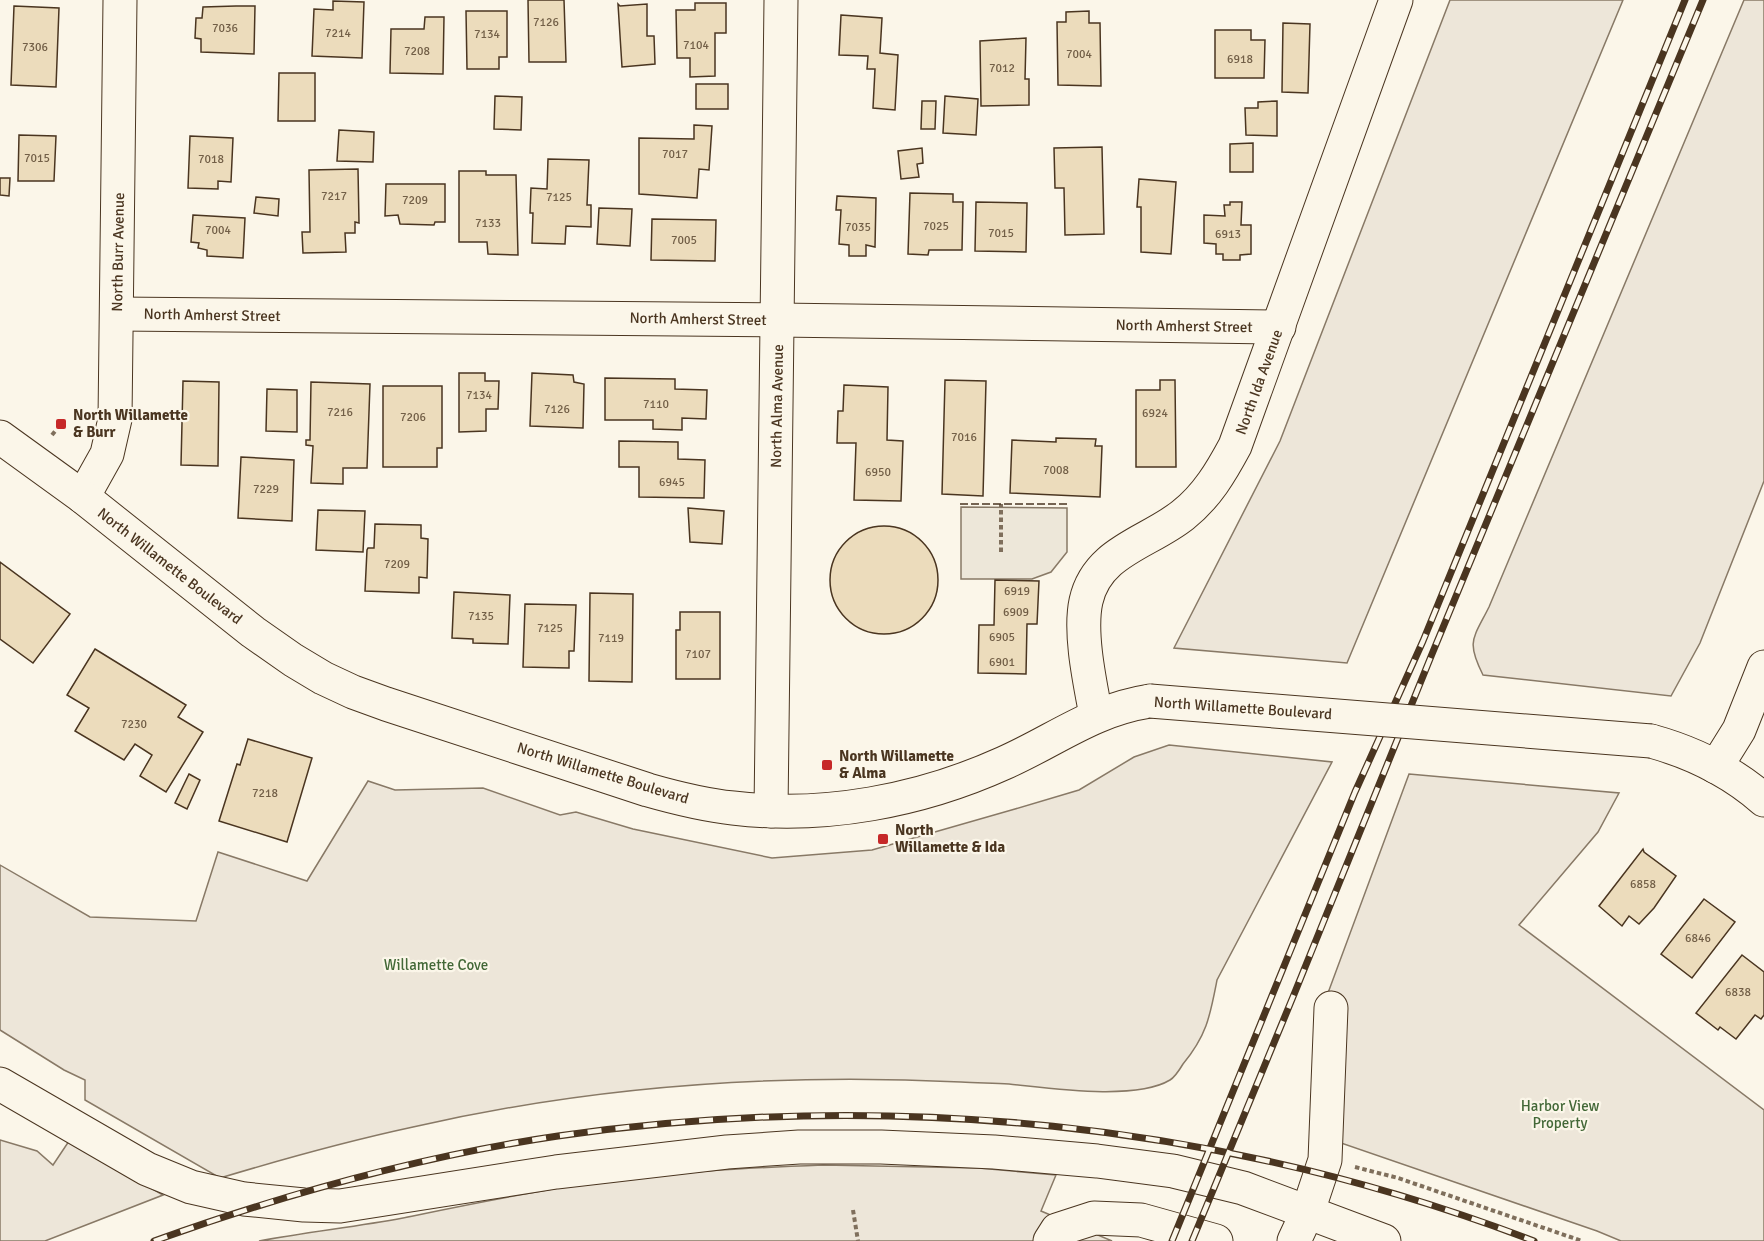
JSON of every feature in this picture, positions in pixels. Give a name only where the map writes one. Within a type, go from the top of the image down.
[{"type":"street","name":"North Burr Avenue","points":[[83,497],[107,454],[115,419],[120,0]]},
{"type":"street","name":"North Alma Avenue","points":[[771,811],[781,0]]},
{"type":"street","name":"North Ida Avenue","points":[[1096,715],[1088,667],[1085,623],[1086,602],[1091,586],[1099,572],[1110,560],[1182,516],[1201,499],[1220,475],[1235,446],[1396,0]]},
{"type":"street","name":"North Amherst Street","points":[[117,314],[1279,327]]},
{"type":"street","name":"North Willamette Boulevard","points":[[0,437],[83,497],[253,632],[323,678],[353,692],[648,790],[708,804],[771,811],[823,810],[862,805],[934,789],[1005,763],[1096,715],[1127,705],[1150,701],[1651,741],[1716,766],[1764,800]]},
{"type":"street","points":[[1716,766],[1739,730],[1764,667]]},
{"type":"street","points":[[1294,1241],[1308,1211],[1325,1160],[1331,1008]]},
{"type":"street","points":[[0,1084],[147,1169],[191,1187],[244,1199],[340,1206],[556,1172],[728,1152],[798,1147],[881,1147],[994,1152],[1097,1161],[1173,1171],[1243,1188],[1384,1241]]},
{"type":"street","points":[[1050,1241],[1057,1230],[1094,1218],[1142,1220],[1216,1241]]},
{"type":"path","points":[[1001,504],[1001,552]]},
{"type":"path","points":[[1325,1160],[1398,1178],[1582,1241]]},
{"type":"path","points":[[853,1210],[858,1241]]},
{"type":"green space","points":[[1450,0],[1623,0],[1347,663],[1174,648],[1280,441]]},
{"type":"green space","points":[[1744,0],[1764,0],[1764,481],[1700,643],[1671,696],[1483,675],[1473,647],[1476,634]]},
{"type":"green space","name":"Willamette Cove","points":[[1169,745],[1332,762],[1217,980],[1209,1015],[1197,1044],[1174,1077],[1155,1086],[1114,1092],[1003,1084],[823,1079],[754,1081],[617,1092],[548,1101],[413,1127],[364,1138],[220,1178],[85,1100],[85,1080],[64,1070],[0,1030],[0,865],[90,917],[196,921],[218,852],[307,881],[368,781],[395,790],[483,788],[560,815],[576,812],[633,829],[772,858],[872,850],[1079,790],[1134,757]]},
{"type":"green space","name":"Harbor View Property","points":[[1409,774],[1619,793],[1598,832],[1519,925],[1764,1110],[1764,1241],[1621,1241],[1341,1143],[1325,1001]]},
{"type":"green space","points":[[0,1140],[37,1151],[53,1165],[69,1141],[163,1195],[45,1241],[0,1241]]},
{"type":"green space","points":[[823,1165],[978,1168],[1056,1175],[1041,1211],[1112,1241],[259,1241],[385,1221],[591,1183],[707,1171]]},
{"type":"shaded area","points":[[961,507],[1067,508],[1067,552],[1051,572],[1032,579],[961,579]]},
{"type":"building","points":[[528,0],[564,0],[566,62],[529,62]]},
{"type":"building","points":[[333,1],[364,2],[362,58],[312,56],[314,9],[333,10]]},
{"type":"building","points":[[695,3],[726,3],[726,33],[715,33],[715,76],[690,77],[690,58],[677,58],[676,10],[695,10]]},
{"type":"building","points":[[618,4],[620,6],[647,4],[647,36],[654,36],[655,64],[622,67]]},
{"type":"building","points":[[14,6],[59,8],[56,87],[11,85]]},
{"type":"building","points":[[255,6],[254,54],[201,52],[201,39],[195,38],[196,18],[202,18],[203,7]]},
{"type":"building","points":[[466,11],[507,11],[507,57],[499,57],[499,69],[467,69]]},
{"type":"building","points":[[1089,11],[1089,23],[1100,23],[1101,86],[1058,85],[1057,22],[1066,22],[1066,12]]},
{"type":"building","points":[[841,15],[882,18],[880,53],[898,55],[895,110],[873,108],[875,69],[867,69],[868,56],[839,55]]},
{"type":"building","points":[[425,17],[444,17],[443,74],[390,73],[391,29],[424,29]]},
{"type":"building","points":[[1283,23],[1310,24],[1308,93],[1282,92]]},
{"type":"building","points":[[1215,30],[1251,30],[1251,40],[1265,40],[1264,78],[1215,78]]},
{"type":"building","points":[[1026,38],[1025,79],[1029,79],[1029,105],[981,106],[980,41]]},
{"type":"building","points":[[279,73],[315,73],[315,121],[278,121]]},
{"type":"building","points":[[696,84],[728,84],[728,109],[696,109]]},
{"type":"building","points":[[495,96],[522,97],[521,130],[494,129]]},
{"type":"building","points":[[945,96],[978,99],[976,135],[943,133]]},
{"type":"building","points":[[922,101],[936,101],[935,129],[921,129]]},
{"type":"building","points":[[1277,101],[1277,136],[1246,135],[1245,108],[1258,108],[1258,102]]},
{"type":"building","points":[[694,125],[712,126],[709,170],[699,169],[697,198],[639,194],[639,138],[694,139]]},
{"type":"building","points":[[339,130],[374,132],[373,162],[337,161]]},
{"type":"building","points":[[19,135],[56,136],[54,181],[18,181]]},
{"type":"building","points":[[190,136],[233,138],[231,182],[218,181],[218,189],[188,188]]},
{"type":"building","points":[[1253,143],[1253,172],[1230,172],[1230,144]]},
{"type":"building","points":[[1102,147],[1104,234],[1065,235],[1064,188],[1055,188],[1054,148]]},
{"type":"building","points":[[922,148],[923,163],[917,164],[919,177],[901,179],[898,151]]},
{"type":"building","points":[[548,159],[589,160],[587,205],[591,205],[591,227],[566,226],[565,244],[532,243],[531,188],[547,189]]},
{"type":"building","points":[[358,169],[359,223],[355,222],[355,233],[345,233],[346,252],[303,253],[302,232],[310,232],[309,170]]},
{"type":"building","points":[[459,171],[486,171],[486,175],[516,175],[518,255],[488,254],[487,242],[459,242]]},
{"type":"building","points":[[0,178],[10,178],[9,196],[0,195]]},
{"type":"building","points":[[1139,179],[1176,182],[1171,254],[1141,252],[1141,207],[1137,207]]},
{"type":"building","points":[[386,184],[445,184],[445,222],[435,222],[434,225],[400,224],[398,215],[385,216]]},
{"type":"building","points":[[910,193],[953,194],[953,202],[963,202],[962,250],[929,250],[928,255],[908,254]]},
{"type":"building","points":[[837,196],[876,198],[875,247],[866,245],[866,256],[849,256],[849,245],[839,244],[841,210],[836,210]]},
{"type":"building","points":[[256,197],[279,199],[278,216],[254,213]]},
{"type":"building","points":[[976,202],[1027,203],[1026,252],[975,251]]},
{"type":"building","points":[[1230,202],[1242,202],[1241,225],[1251,225],[1251,254],[1240,255],[1240,260],[1223,260],[1223,254],[1216,254],[1216,244],[1204,243],[1204,215],[1225,216],[1224,205],[1230,205]]},
{"type":"building","points":[[599,208],[632,209],[630,246],[597,244]]},
{"type":"building","points":[[193,215],[245,218],[243,258],[207,256],[207,250],[198,248],[199,243],[191,242]]},
{"type":"building","points":[[652,219],[716,220],[715,261],[651,260]]},
{"type":"building","points":[[459,373],[485,373],[485,381],[499,381],[498,409],[486,409],[486,431],[459,432]]},
{"type":"building","points":[[532,373],[573,375],[574,382],[584,384],[583,428],[530,426]]},
{"type":"building","points":[[605,378],[675,379],[675,389],[707,390],[706,419],[682,418],[682,430],[653,429],[653,420],[605,420]]},
{"type":"building","points":[[945,380],[986,381],[983,496],[942,494]]},
{"type":"building","points":[[1160,380],[1175,380],[1176,467],[1136,467],[1136,390],[1160,390]]},
{"type":"building","points":[[183,381],[219,382],[218,466],[181,465]]},
{"type":"building","points":[[311,382],[370,384],[367,468],[343,468],[343,484],[311,483],[313,446],[306,445],[306,440],[310,440]]},
{"type":"building","points":[[844,385],[888,387],[887,440],[903,441],[901,501],[854,500],[856,443],[837,443],[838,411],[843,411]]},
{"type":"building","points":[[383,386],[442,386],[442,448],[437,448],[437,467],[383,467]]},
{"type":"building","points":[[267,389],[297,390],[297,432],[266,431]]},
{"type":"building","points":[[1056,438],[1096,439],[1095,446],[1102,446],[1100,497],[1010,493],[1012,440],[1056,442]]},
{"type":"building","points":[[619,441],[678,442],[678,459],[705,460],[704,498],[639,497],[639,467],[619,467]]},
{"type":"building","points":[[241,457],[294,460],[292,521],[238,518]]},
{"type":"building","points":[[688,508],[724,511],[722,544],[690,542]]},
{"type":"building","points":[[318,510],[365,511],[363,552],[316,550]]},
{"type":"building","points":[[375,524],[421,525],[421,538],[428,539],[427,578],[419,577],[419,593],[365,591],[367,550],[374,548]]},
{"type":"building","points":[[884,526],[905,530],[922,542],[934,559],[938,580],[934,601],[922,618],[905,630],[884,634],[863,630],[846,618],[834,601],[830,580],[834,559],[846,542],[863,530]]},
{"type":"building","points":[[0,562],[70,614],[33,663],[0,639]]},
{"type":"building","points":[[995,580],[1039,581],[1037,624],[1027,624],[1026,674],[978,673],[979,625],[994,625]]},
{"type":"building","points":[[454,592],[510,595],[508,644],[473,643],[473,639],[452,638]]},
{"type":"building","points":[[590,593],[633,594],[632,682],[589,681]]},
{"type":"building","points":[[525,604],[576,605],[574,651],[569,651],[569,668],[523,667]]},
{"type":"building","points":[[680,612],[720,612],[720,679],[676,679],[676,630],[680,630]]},
{"type":"building","points":[[95,649],[186,705],[178,717],[203,732],[166,792],[140,776],[152,755],[135,744],[124,760],[75,731],[89,708],[67,695]]},
{"type":"building","points":[[248,739],[312,758],[287,842],[219,821],[237,764],[240,765]]},
{"type":"building","points":[[189,774],[200,780],[187,809],[175,803]]},
{"type":"building","points":[[1643,849],[1676,876],[1654,908],[1639,924],[1629,916],[1622,926],[1599,906]]},
{"type":"building","points":[[1704,899],[1735,922],[1692,978],[1661,954]]},
{"type":"building","points":[[1742,955],[1764,972],[1764,1015],[1761,1019],[1755,1015],[1736,1039],[1720,1027],[1718,1030],[1696,1013]]},
{"type":"railway","points":[[1172,1241],[1355,792],[1423,641],[1685,0]]},
{"type":"railway","points":[[1192,1241],[1703,0]]},
{"type":"railway","points":[[154,1241],[303,1192],[354,1178],[507,1144],[682,1122],[806,1116],[930,1117],[1053,1126],[1176,1143],[1297,1168],[1417,1200],[1534,1241]]},
{"type":"fence","points":[[960,504],[1067,504]]},
{"type":"place","name":"North Willamette & Burr","points":[[61,424]]},
{"type":"place","name":"North Willamette & Alma","points":[[827,765]]},
{"type":"place","name":"North Willamette & Ida","points":[[883,839]]}]
